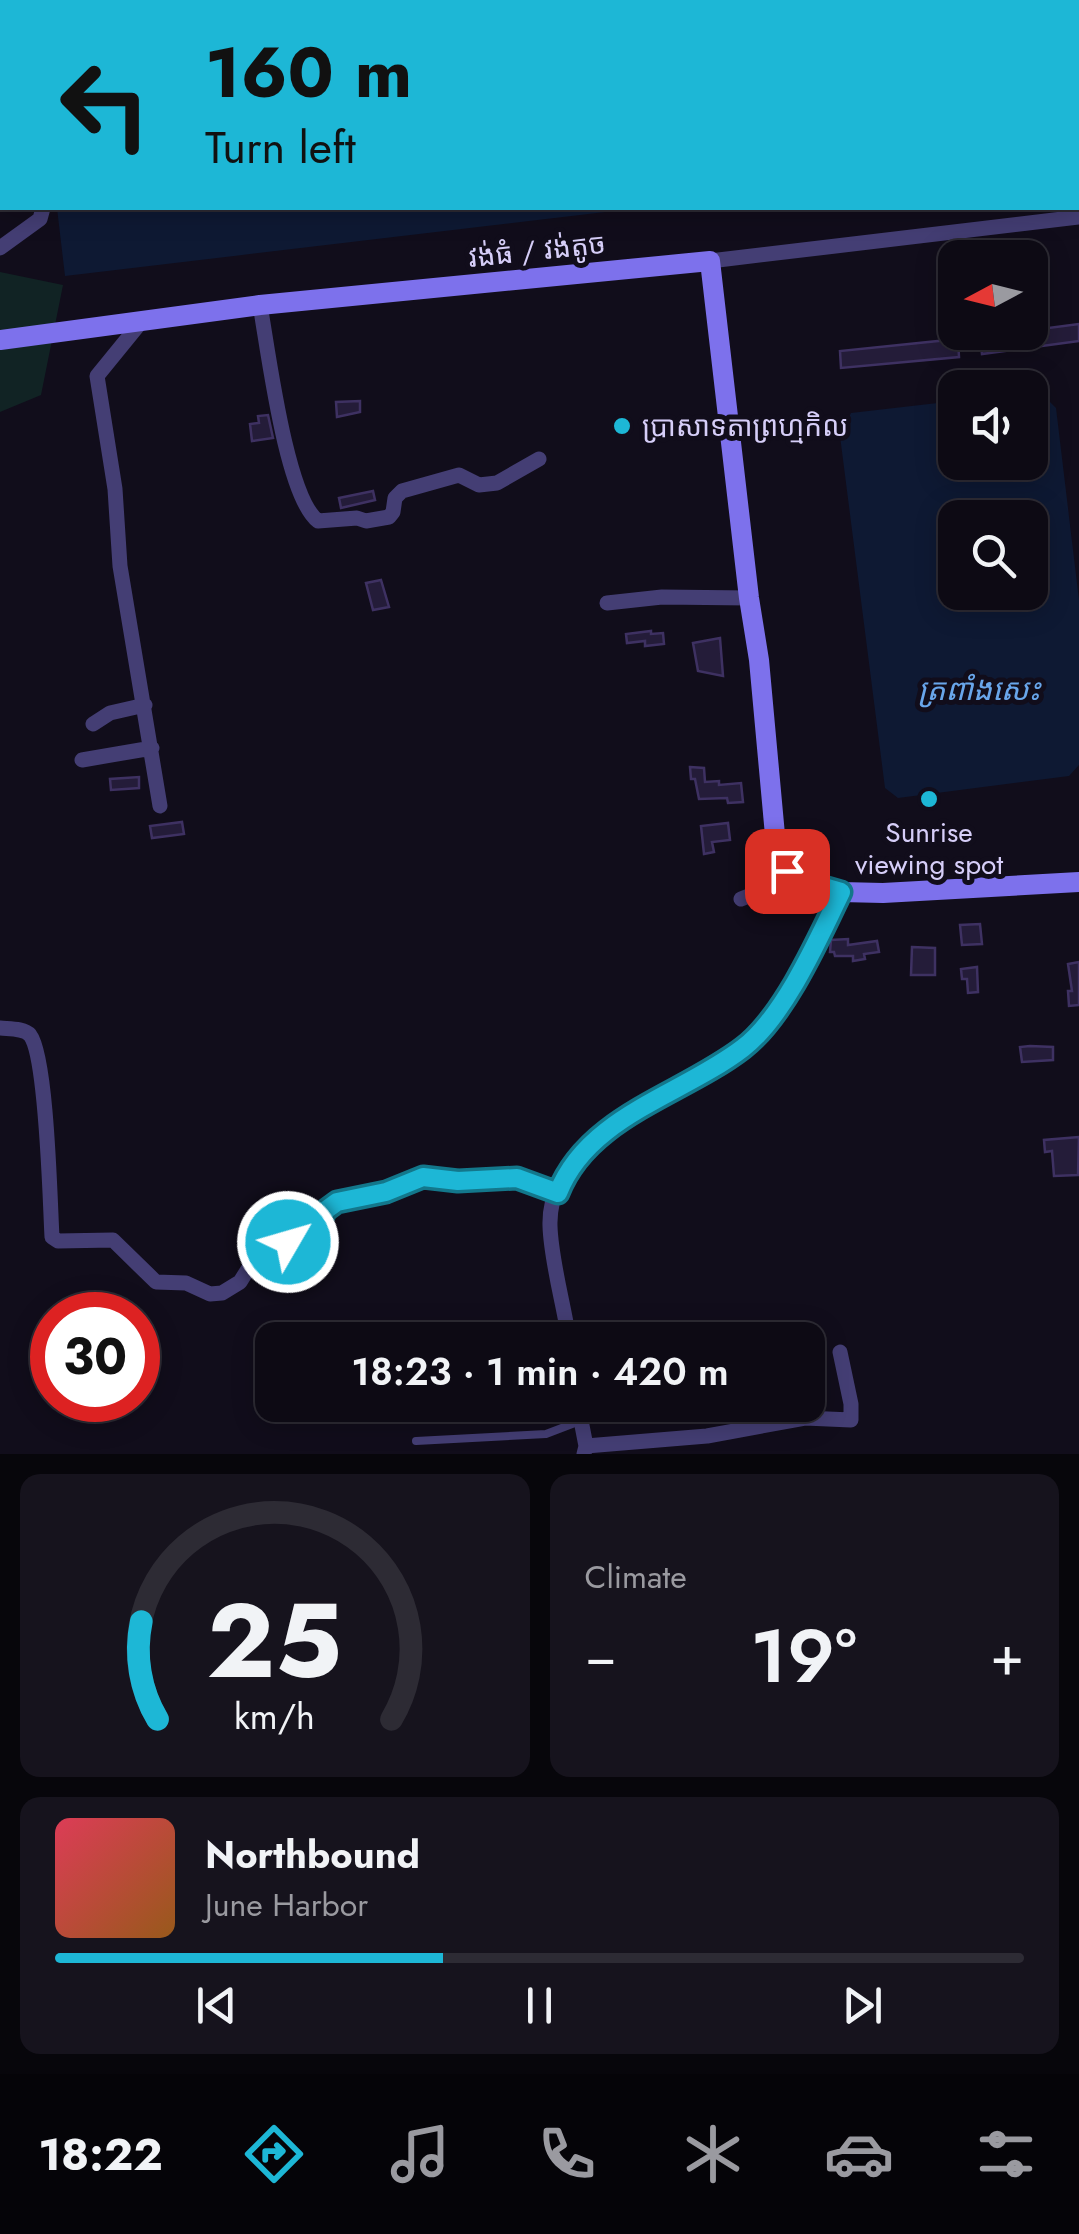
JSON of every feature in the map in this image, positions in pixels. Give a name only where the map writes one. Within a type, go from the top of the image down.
[{"type":"main road","name":"វង់ធំ / វង់តូច","points":[[0,340],[260,305],[710,261]]},
{"type":"main road","points":[[710,261],[749,598],[760,660],[776,846],[787,871],[841,892],[1079,882]]},
{"type":"street","points":[[0,248],[40,218],[42,210]]},
{"type":"street","name":"វង់ធំ / វង់តូច","points":[[710,261],[1079,217]]},
{"type":"street","points":[[260,305],[290,460],[309,514],[318,521],[389,518],[395,498],[402,491],[459,475],[480,485],[498,483],[540,459]]},
{"type":"street","points":[[141,322],[97,376],[115,490],[120,566],[160,806]]},
{"type":"street","points":[[608,602],[662,597],[749,598]]},
{"type":"street","points":[[93,724],[110,713],[145,705]]},
{"type":"street","points":[[82,760],[152,748]]},
{"type":"street","points":[[741,900],[797,878]]},
{"type":"street","points":[[566,1322],[550,1228],[566,1172],[602,1133],[746,1046],[789,992],[841,892]]},
{"type":"street","points":[[0,1028],[24,1031],[35,1048],[47,1123],[52,1237],[58,1241],[113,1240],[156,1282],[186,1282],[204,1293],[222,1293],[240,1282],[260,1252],[315,1231],[326,1210],[337,1202],[386,1192],[423,1177],[458,1181],[517,1178],[558,1193]]},
{"type":"street","points":[[580,1422],[585,1450],[708,1436],[805,1418],[850,1420],[851,1404],[840,1352]]},
{"type":"lane","points":[[416,1441],[546,1434],[565,1422]]},
{"type":"shaded area","points":[[0,272],[63,285],[41,395],[0,412]]},
{"type":"water","points":[[57,210],[622,210],[65,276]]},
{"type":"water","name":"ត្រពាំងសេះ","points":[[1048,400],[1056,408],[1079,600],[1079,765],[1069,776],[898,798],[885,788],[840,436],[851,413],[938,403],[938,480],[1048,480]]},
{"type":"building","points":[[1079,324],[1079,341],[1048,345],[1048,328]]},
{"type":"building","points":[[938,341],[938,350],[959,350],[959,357],[841,368],[840,351]]},
{"type":"building","points":[[360,401],[360,412],[337,417],[336,402]]},
{"type":"building","points":[[268,415],[273,438],[252,441],[250,424],[259,423],[258,416]]},
{"type":"building","points":[[373,491],[375,500],[341,508],[339,498]]},
{"type":"building","points":[[381,580],[389,607],[373,610],[366,583]]},
{"type":"building","points":[[663,633],[664,644],[627,643],[626,634]]},
{"type":"building","points":[[720,638],[723,676],[698,671],[693,643]]},
{"type":"building","points":[[690,767],[704,768],[705,782],[741,783],[743,802],[699,799]]},
{"type":"building","points":[[139,777],[139,788],[111,790],[110,779]]},
{"type":"building","points":[[182,822],[184,834],[152,838],[150,826]]},
{"type":"building","points":[[728,823],[730,840],[712,842],[714,852],[704,854],[701,826]]},
{"type":"building","points":[[980,924],[982,944],[962,945],[960,925]]},
{"type":"building","points":[[848,939],[848,945],[877,941],[879,952],[864,954],[865,959],[853,961],[853,956],[835,956],[830,952],[831,940]]},
{"type":"building","points":[[912,947],[935,948],[935,975],[911,975]]},
{"type":"building","points":[[1079,962],[1079,1005],[1069,1006],[1068,991],[1072,991],[1068,964]]},
{"type":"building","points":[[977,967],[978,992],[968,993],[961,969]]},
{"type":"building","points":[[1020,1047],[1053,1047],[1053,1060],[1022,1062]]},
{"type":"building","points":[[1079,1137],[1078,1175],[1054,1176],[1052,1151],[1045,1152],[1044,1140]]},
{"type":"place","name":"ប្រាសាទតាព្រហ្មកិល","points":[[622,426]]},
{"type":"place","name":"Sunrise viewing spot","points":[[929,799]]},
{"type":"route","points":[[288,1242],[315,1231],[326,1210],[337,1202],[400,1188],[423,1177],[458,1181],[517,1178],[558,1193],[566,1172],[602,1133],[746,1046],[789,992],[841,892],[803,881],[787,871]]}]
